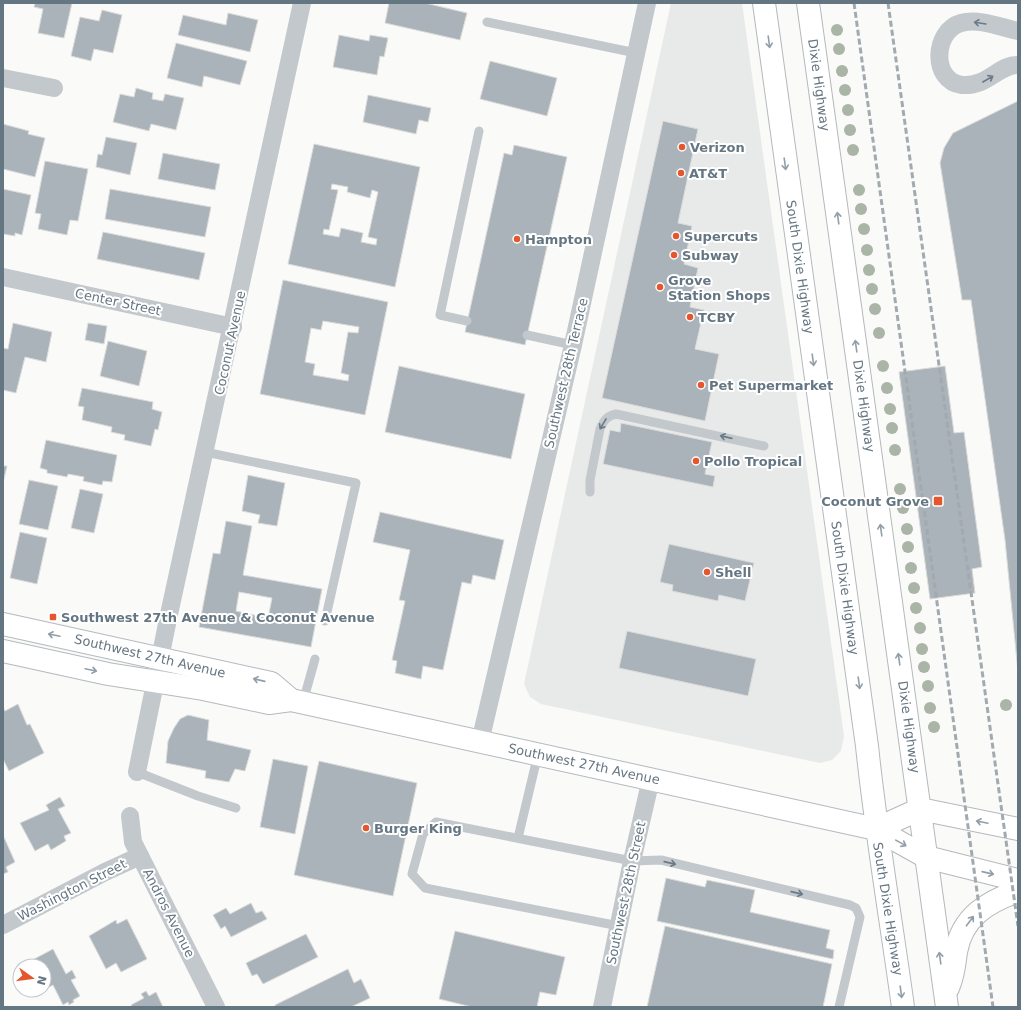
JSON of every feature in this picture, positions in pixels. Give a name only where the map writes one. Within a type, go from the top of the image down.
[{"type":"main road","name":"South Dixie Highway","points":[[764,3],[866,738],[876,829],[888,894],[903,1007]]},
{"type":"main road","name":"Dixie Highway","points":[[808,3],[920,809]]},
{"type":"main road","name":"Southwest 27th Avenue","points":[[3,624],[271,683],[297,701]]},
{"type":"main road","name":"Southwest 27th Avenue","points":[[3,651],[108,674],[203,689],[269,703],[297,701],[876,829],[926,857],[1018,880]]},
{"type":"main road","points":[[920,809],[946,1002]]},
{"type":"main road","points":[[876,829],[920,809],[1018,829]]},
{"type":"main road","points":[[946,1002],[955,972],[956,952],[960,937],[969,920],[998,898],[1018,891]]},
{"type":"street","name":"Coconut Avenue","points":[[156,682],[302,3]]},
{"type":"street","name":"Southwest 28th Terrace","points":[[480,742],[573,345],[647,3]]},
{"type":"street","points":[[1018,31],[975,21],[960,23],[948,31],[941,41],[939,58],[942,70],[948,80],[961,85],[980,84],[1012,64],[1018,64]]},
{"type":"street","points":[[3,78],[54,88]]},
{"type":"street","name":"Center Street","points":[[3,277],[233,327]]},
{"type":"street","points":[[137,772],[156,682]]},
{"type":"street","name":"Southwest 28th Street","points":[[602,1007],[632,860],[651,779]]},
{"type":"street","name":"Andros Avenue","points":[[130,816],[133,842],[216,1007]]},
{"type":"street","name":"Washington Street","points":[[3,925],[105,872],[140,856]]},
{"type":"lane","points":[[487,22],[636,53]]},
{"type":"lane","points":[[467,321],[440,315],[479,131]]},
{"type":"lane","points":[[527,336],[573,345]]},
{"type":"lane","points":[[590,492],[590,480],[600,429],[603,421],[609,416],[616,414],[764,446]]},
{"type":"lane","points":[[205,452],[356,483],[325,621]]},
{"type":"lane","points":[[297,701],[315,659]]},
{"type":"lane","points":[[518,838],[538,754]]},
{"type":"lane","points":[[137,772],[198,796],[236,808]]},
{"type":"lane","points":[[619,926],[425,888],[412,874],[422,834],[436,822],[632,860],[661,860],[850,905],[856,908],[860,917],[839,1007]]},
{"type":"shaded area","points":[[671,3],[742,3],[844,736],[841,751],[832,760],[820,763],[541,704],[530,697],[524,684]]},
{"type":"building","points":[[35,3],[72,3],[64,38],[38,33],[43,9],[34,7]]},
{"type":"building","points":[[389,3],[425,3],[467,13],[460,40],[385,23]]},
{"type":"building","points":[[102,10],[122,15],[113,53],[94,49],[91,61],[71,56],[80,17],[99,21]]},
{"type":"building","points":[[228,13],[258,20],[250,52],[178,35],[183,15],[226,25]]},
{"type":"building","points":[[339,35],[369,41],[370,35],[388,38],[384,57],[380,56],[377,75],[333,67]]},
{"type":"building","points":[[176,43],[247,61],[240,85],[204,76],[202,87],[167,78]]},
{"type":"building","points":[[490,61],[557,78],[547,116],[480,99]]},
{"type":"building","points":[[136,88],[153,93],[152,99],[163,101],[165,94],[184,98],[176,130],[151,124],[149,131],[113,122],[120,94],[134,97]]},
{"type":"building","points":[[368,95],[431,108],[428,122],[419,120],[416,134],[363,122]]},
{"type":"building","points":[[1018,101],[1018,672],[1005,540],[971,300],[962,300],[940,163],[944,148],[953,133]]},
{"type":"building","name":"Grove Station Shops","points":[[663,121],[698,129],[678,223],[692,226],[684,264],[698,268],[690,307],[704,310],[695,349],[719,354],[705,421],[602,398]]},
{"type":"building","points":[[3,124],[29,131],[28,134],[45,138],[35,177],[3,169]]},
{"type":"building","points":[[106,137],[137,143],[130,175],[96,167],[98,154],[102,155]]},
{"type":"building","points":[[314,144],[420,167],[395,287],[288,264]],"holes":[[[332,184],[348,187],[347,192],[370,198],[372,190],[378,192],[368,237],[377,239],[376,245],[361,242],[363,233],[341,228],[339,237],[323,234],[324,229],[329,230],[338,190],[331,189]]]},
{"type":"building","name":"Hampton","points":[[514,145],[567,157],[525,345],[465,332],[504,153],[512,155]]},
{"type":"building","points":[[163,153],[220,164],[215,190],[158,179]]},
{"type":"building","points":[[45,161],[88,169],[78,221],[70,220],[67,235],[38,229],[41,214],[35,213]]},
{"type":"building","points":[[3,189],[31,195],[22,235],[15,233],[15,236],[3,234]]},
{"type":"building","points":[[110,189],[211,207],[205,237],[105,219]]},
{"type":"building","points":[[103,232],[205,253],[199,280],[97,259]]},
{"type":"building","points":[[283,280],[388,302],[365,415],[260,394]],"holes":[[[323,321],[359,327],[358,333],[348,332],[341,373],[349,375],[348,381],[313,375],[315,364],[305,362],[311,328],[321,330]]]},
{"type":"building","points":[[13,323],[52,332],[46,362],[25,357],[16,393],[3,390],[3,348],[8,349]]},
{"type":"building","points":[[88,323],[107,326],[104,344],[85,340]]},
{"type":"building","points":[[108,341],[147,351],[139,386],[100,376]]},
{"type":"building","points":[[399,366],[525,394],[511,459],[385,432]]},
{"type":"building","points":[[945,366],[954,433],[964,432],[982,567],[972,569],[975,593],[930,599],[899,372]]},
{"type":"building","points":[[82,388],[153,402],[152,409],[162,412],[158,430],[155,429],[151,446],[124,440],[125,435],[111,432],[112,427],[82,420],[84,407],[78,406]]},
{"type":"building","points":[[621,423],[712,442],[705,474],[715,476],[713,487],[603,464],[610,430],[620,432]]},
{"type":"building","points":[[46,440],[117,455],[112,482],[103,481],[102,485],[83,481],[84,477],[68,474],[67,477],[47,473],[47,470],[40,468]]},
{"type":"building","points":[[3,466],[7,466],[3,483]]},
{"type":"building","points":[[248,475],[285,483],[277,526],[258,523],[260,515],[242,511]]},
{"type":"building","points":[[29,480],[58,486],[48,530],[19,524]]},
{"type":"building","points":[[80,489],[103,494],[94,533],[71,528]]},
{"type":"building","points":[[380,512],[504,540],[495,580],[473,575],[471,584],[462,582],[443,670],[423,666],[421,679],[395,673],[397,661],[392,660],[405,601],[399,600],[410,550],[373,542]]},
{"type":"building","points":[[226,521],[252,526],[243,575],[322,589],[311,647],[199,627],[213,553],[220,554]],"holes":[[[239,592],[272,598],[268,618],[236,611]]]},
{"type":"building","points":[[20,532],[47,538],[37,584],[10,578]]},
{"type":"building","name":"Shell","points":[[669,544],[754,563],[745,601],[719,595],[718,601],[672,591],[673,585],[660,582]]},
{"type":"building","points":[[627,631],[756,659],[748,696],[619,668]]},
{"type":"building","points":[[18,704],[27,725],[30,724],[44,753],[9,771],[3,759],[3,707],[5,711]]},
{"type":"building","points":[[188,715],[209,720],[207,740],[251,750],[245,771],[235,769],[229,782],[205,778],[206,771],[166,763],[168,741],[180,719]]},
{"type":"building","points":[[273,759],[308,766],[295,834],[260,827]]},
{"type":"building","points":[[319,761],[417,783],[393,896],[294,875]]},
{"type":"building","points":[[60,797],[65,806],[58,809],[71,833],[64,836],[66,841],[51,850],[48,844],[35,851],[20,823],[49,810],[46,805]]},
{"type":"building","points":[[3,835],[15,862],[6,867],[8,872],[3,874]]},
{"type":"building","points":[[666,878],[705,887],[707,880],[755,890],[750,912],[830,930],[826,948],[834,950],[833,959],[657,921]]},
{"type":"building","points":[[251,903],[256,913],[262,911],[267,919],[231,937],[225,926],[221,929],[213,915],[226,908],[230,914]]},
{"type":"building","points":[[127,919],[147,959],[121,972],[116,963],[106,969],[89,936],[116,920],[117,924]]},
{"type":"building","points":[[665,926],[832,964],[823,1007],[647,1007]]},
{"type":"building","points":[[455,931],[565,957],[556,995],[540,992],[537,1007],[472,1007],[439,999]]},
{"type":"building","points":[[306,934],[318,957],[263,984],[257,974],[252,976],[246,963]]},
{"type":"building","points":[[53,949],[66,974],[72,970],[76,978],[71,980],[80,996],[73,1000],[74,1002],[69,1005],[68,1002],[63,1005],[53,985],[52,958],[36,958]]},
{"type":"building","points":[[348,969],[354,983],[361,979],[370,998],[351,1007],[275,1007],[275,1005]]},
{"type":"building","points":[[146,991],[149,996],[156,992],[163,1007],[132,1007],[131,1005],[144,998],[141,994]]},
{"type":"railway","points":[[854,3],[993,1007]]},
{"type":"railway","points":[[888,3],[1018,926]]},
{"type":"place","name":"Verizon","points":[[682,147]]},
{"type":"place","name":"AT&T","points":[[681,173]]},
{"type":"place","name":"Supercuts","points":[[676,236]]},
{"type":"place","name":"Hampton","points":[[517,239]]},
{"type":"place","name":"Subway","points":[[674,255]]},
{"type":"place","name":"Grove Station Shops","points":[[660,287]]},
{"type":"place","name":"TCBY","points":[[690,317]]},
{"type":"place","name":"Pet Supermarket","points":[[701,385]]},
{"type":"place","name":"Pollo Tropical","points":[[696,461]]},
{"type":"place","name":"Coconut Grove","points":[[938,501]]},
{"type":"place","name":"Shell","points":[[707,572]]},
{"type":"place","name":"Southwest 27th Avenue & Coconut Avenue","points":[[53,617]]},
{"type":"place","name":"Burger King","points":[[366,828]]}]
